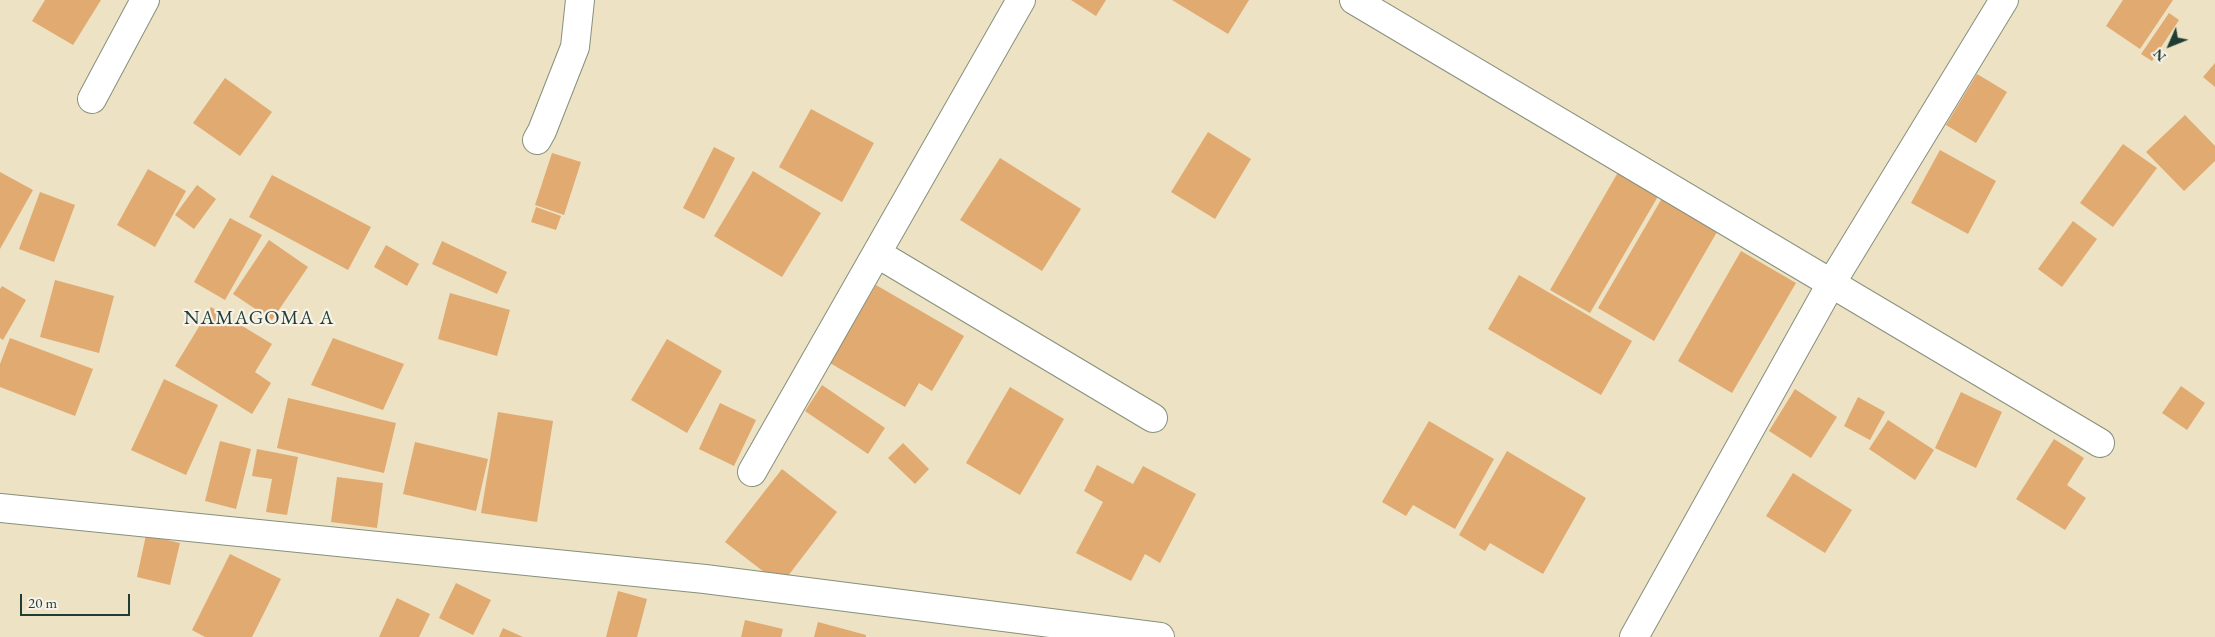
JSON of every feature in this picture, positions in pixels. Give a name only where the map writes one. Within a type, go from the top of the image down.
[{"type":"street","points":[[92,99],[146,0]]},
{"type":"street","points":[[537,140],[575,47],[580,0]]},
{"type":"street","points":[[752,472],[878,254],[1021,0]]},
{"type":"street","points":[[1354,0],[1832,282],[2100,443]]},
{"type":"street","points":[[1634,637],[1832,282],[2004,0]]},
{"type":"street","points":[[878,254],[1153,418]]},
{"type":"street","points":[[0,508],[705,578],[1117,634],[1160,637]]},
{"type":"building","points":[[45,0],[101,0],[73,45],[32,21]]},
{"type":"building","points":[[1071,0],[1106,0],[1096,16]]},
{"type":"building","points":[[1172,0],[1249,0],[1228,34]]},
{"type":"building","points":[[2123,0],[2173,0],[2140,49],[2106,26]]},
{"type":"building","points":[[2169,13],[2179,20],[2152,61],[2141,54]]},
{"type":"building","points":[[2215,63],[2215,87],[2203,77]]},
{"type":"building","points":[[1977,74],[2007,92],[1976,143],[1946,125]]},
{"type":"building","points":[[225,78],[272,112],[240,156],[193,123]]},
{"type":"building","points":[[811,109],[874,143],[842,202],[779,167]]},
{"type":"building","points":[[2185,115],[2215,146],[2215,161],[2184,191],[2146,152]]},
{"type":"building","points":[[1208,132],[1251,159],[1215,219],[1171,192]]},
{"type":"building","points":[[2123,144],[2157,168],[2113,227],[2080,203]]},
{"type":"building","points":[[714,147],[735,158],[704,219],[683,208]]},
{"type":"building","points":[[1940,150],[1996,181],[1968,234],[1911,203]]},
{"type":"building","points":[[552,153],[581,162],[564,215],[535,205]]},
{"type":"building","points":[[1000,158],[1081,209],[1042,271],[960,220]]},
{"type":"building","points":[[1624,162],[1664,186],[1590,313],[1550,290]]},
{"type":"building","points":[[148,169],[186,191],[155,247],[117,225]]},
{"type":"building","points":[[753,171],[821,213],[782,277],[714,236]]},
{"type":"building","points":[[0,172],[33,190],[0,249]]},
{"type":"building","points":[[272,175],[371,227],[348,270],[249,217]]},
{"type":"building","points":[[197,185],[216,199],[194,229],[175,215]]},
{"type":"building","points":[[40,192],[75,205],[54,262],[19,249]]},
{"type":"building","points":[[1665,193],[1721,225],[1654,341],[1598,308]]},
{"type":"building","points":[[536,207],[561,216],[556,230],[531,222]]},
{"type":"building","points":[[230,218],[262,235],[225,300],[194,282]]},
{"type":"building","points":[[2073,221],[2097,239],[2062,287],[2038,269]]},
{"type":"building","points":[[269,240],[308,267],[272,320],[233,294]]},
{"type":"building","points":[[442,241],[507,272],[497,294],[432,264]]},
{"type":"building","points":[[386,245],[419,264],[407,286],[374,267]]},
{"type":"building","points":[[1741,251],[1796,283],[1732,393],[1678,361]]},
{"type":"building","points":[[1519,275],[1632,341],[1601,395],[1488,329]]},
{"type":"building","points":[[55,280],[114,296],[99,353],[40,337]]},
{"type":"building","points":[[876,285],[964,336],[932,391],[919,383],[905,407],[830,363]]},
{"type":"building","points":[[2,286],[26,300],[3,340],[0,338],[0,289]]},
{"type":"building","points":[[450,293],[510,310],[497,356],[438,339]]},
{"type":"building","points":[[211,307],[272,344],[255,372],[271,383],[252,414],[175,366]]},
{"type":"building","points":[[10,338],[93,369],[75,416],[0,387],[0,364]]},
{"type":"building","points":[[333,338],[404,364],[383,410],[311,385]]},
{"type":"building","points":[[667,339],[722,371],[687,433],[631,400]]},
{"type":"building","points":[[164,379],[218,405],[186,475],[131,450]]},
{"type":"building","points":[[822,385],[885,428],[868,454],[805,411]]},
{"type":"building","points":[[2181,386],[2205,403],[2187,430],[2162,413]]},
{"type":"building","points":[[1010,387],[1064,419],[1020,495],[966,463]]},
{"type":"building","points":[[1795,389],[1837,417],[1811,458],[1769,431]]},
{"type":"building","points":[[1961,392],[2002,412],[1976,468],[1935,448]]},
{"type":"building","points":[[1858,397],[1885,412],[1870,440],[1844,426]]},
{"type":"building","points":[[288,398],[396,423],[384,473],[277,448]]},
{"type":"building","points":[[720,403],[756,420],[734,466],[699,449]]},
{"type":"building","points":[[498,412],[553,421],[537,522],[481,513]]},
{"type":"building","points":[[1888,420],[1934,450],[1915,480],[1869,449]]},
{"type":"building","points":[[1429,421],[1494,459],[1455,529],[1413,505],[1406,516],[1382,502]]},
{"type":"building","points":[[2054,439],[2084,458],[2067,485],[2086,498],[2065,530],[2016,499]]},
{"type":"building","points":[[220,441],[251,449],[236,509],[205,501]]},
{"type":"building","points":[[415,442],[488,459],[476,511],[403,494]]},
{"type":"building","points":[[903,443],[929,469],[915,484],[888,458]]},
{"type":"building","points":[[257,449],[298,457],[287,515],[266,512],[272,479],[252,476]]},
{"type":"building","points":[[1507,451],[1586,498],[1543,574],[1490,543],[1485,551],[1459,535]]},
{"type":"building","points":[[1097,465],[1133,484],[1143,466],[1196,494],[1160,563],[1145,554],[1131,581],[1076,553],[1103,502],[1084,491]]},
{"type":"building","points":[[782,469],[837,512],[781,585],[725,542]]},
{"type":"building","points":[[1793,473],[1852,510],[1825,553],[1766,516]]},
{"type":"building","points":[[337,477],[383,483],[377,528],[331,522]]},
{"type":"building","points":[[146,535],[180,543],[170,585],[137,577]]},
{"type":"building","points":[[230,554],[281,579],[252,637],[205,637],[192,630]]},
{"type":"building","points":[[456,583],[491,600],[473,635],[439,618]]},
{"type":"building","points":[[618,591],[647,599],[637,637],[606,637]]},
{"type":"building","points":[[397,598],[430,614],[419,637],[379,637]]},
{"type":"building","points":[[745,620],[783,629],[781,637],[741,637]]},
{"type":"building","points":[[818,622],[866,635],[866,637],[814,637]]},
{"type":"building","points":[[503,628],[523,637],[499,637]]},
{"type":"district","name":"NAMAGOMA A","points":[[259,319]]}]
